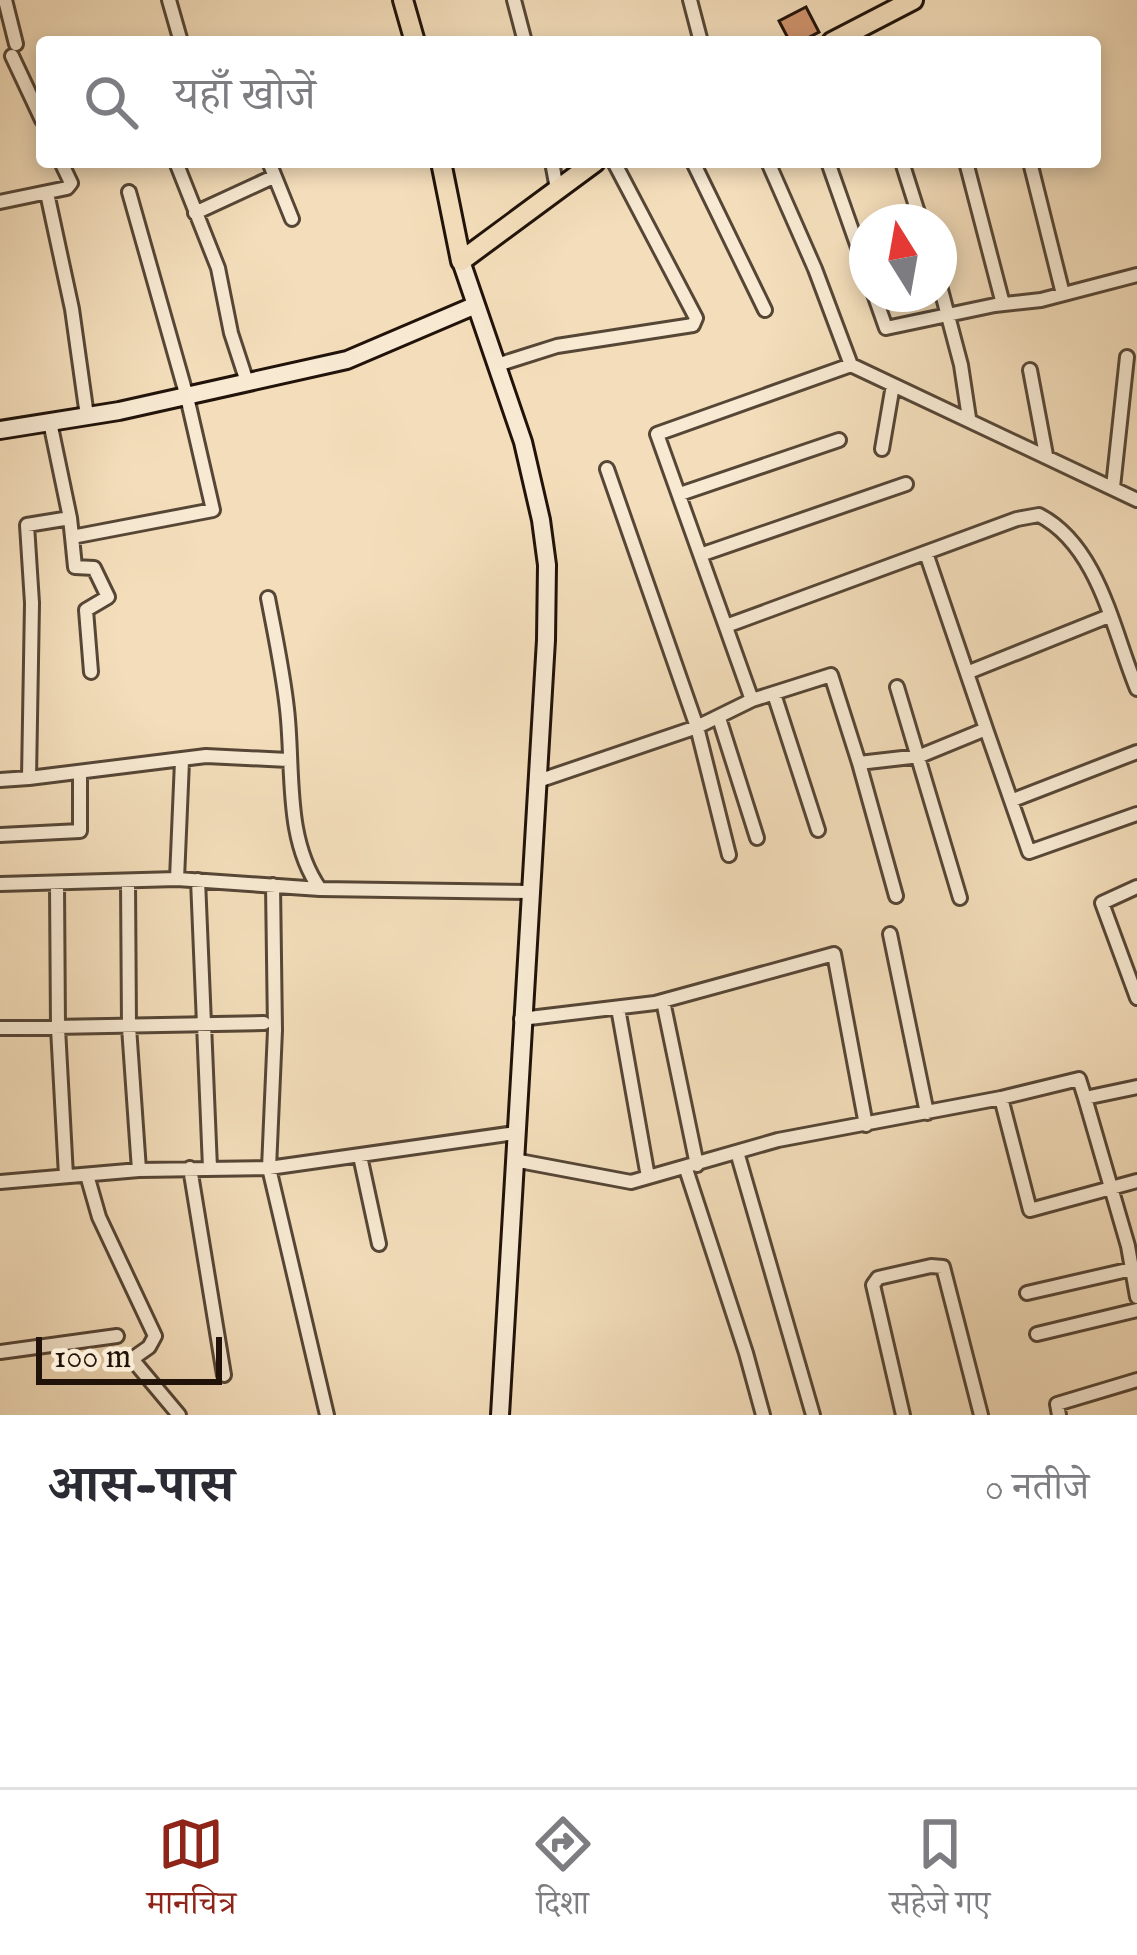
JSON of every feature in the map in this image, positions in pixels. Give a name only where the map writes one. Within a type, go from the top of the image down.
[{"type":"main road","points":[[403,0],[413,36]]},
{"type":"main road","points":[[858,36],[913,0]]},
{"type":"main road","points":[[442,168],[461,261],[524,442],[547,565],[500,1415]]},
{"type":"main road","points":[[461,261],[587,168]]},
{"type":"main road","points":[[0,430],[187,398],[347,360],[476,305]]},
{"type":"street","points":[[5,0],[14,50],[36,105]]},
{"type":"street","points":[[169,0],[179,36]]},
{"type":"street","points":[[514,0],[523,36]]},
{"type":"street","points":[[690,0],[699,36]]},
{"type":"street","points":[[0,202],[71,183],[65,168]]},
{"type":"street","points":[[178,168],[218,268],[247,382]]},
{"type":"street","points":[[270,168],[292,219]]},
{"type":"street","points":[[553,168],[557,189]]},
{"type":"street","points":[[497,365],[557,346],[693,325],[695,318],[617,168]]},
{"type":"street","points":[[696,168],[765,310]]},
{"type":"street","points":[[771,168],[851,365],[1137,500]]},
{"type":"street","points":[[830,168],[849,222]]},
{"type":"street","points":[[904,168],[915,204]]},
{"type":"street","points":[[968,168],[1004,304]]},
{"type":"street","points":[[1032,168],[1063,294]]},
{"type":"street","points":[[195,213],[274,177]]},
{"type":"street","points":[[72,537],[213,510],[129,192]]},
{"type":"street","points":[[47,193],[72,309],[87,416]]},
{"type":"street","points":[[880,312],[886,328],[1137,275]]},
{"type":"street","points":[[949,314],[969,418]]},
{"type":"street","points":[[1113,488],[1127,357]]},
{"type":"street","points":[[752,700],[657,434],[851,365]]},
{"type":"street","points":[[1030,370],[1046,455]]},
{"type":"street","points":[[882,449],[893,385]]},
{"type":"street","points":[[50,422],[75,567],[94,568],[108,597],[86,610],[91,672]]},
{"type":"street","points":[[680,494],[839,440]]},
{"type":"street","points":[[607,469],[697,727],[729,855]]},
{"type":"street","points":[[703,554],[906,484]]},
{"type":"street","points":[[726,626],[1039,515],[1067,536],[1104,593],[1135,680]]},
{"type":"street","points":[[29,778],[32,603],[27,525],[70,518]]},
{"type":"street","points":[[926,553],[1029,852],[1137,814]]},
{"type":"street","points":[[268,598],[288,714],[288,760],[303,864],[320,889]]},
{"type":"street","points":[[969,672],[1109,616]]},
{"type":"street","points":[[538,781],[831,675],[896,896]]},
{"type":"street","points":[[897,687],[960,898]]},
{"type":"street","points":[[774,694],[818,830]]},
{"type":"street","points":[[719,718],[757,838]]},
{"type":"street","points":[[859,763],[920,755],[986,729]]},
{"type":"street","points":[[1013,800],[1137,752]]},
{"type":"street","points":[[0,779],[80,774],[206,756],[288,760]]},
{"type":"street","points":[[177,879],[182,761]]},
{"type":"street","points":[[0,835],[80,831],[80,774]]},
{"type":"street","points":[[0,884],[177,879],[320,889],[531,892]]},
{"type":"street","points":[[198,880],[210,1168]]},
{"type":"street","points":[[128,881],[129,1027],[139,1170]]},
{"type":"street","points":[[57,884],[66,1176]]},
{"type":"street","points":[[273,885],[275,1030],[269,1168],[327,1415]]},
{"type":"street","points":[[1137,887],[1102,903],[1133,975],[1137,998]]},
{"type":"street","points":[[890,934],[928,1112]]},
{"type":"street","points":[[521,1019],[663,1001],[834,954],[866,1125]]},
{"type":"street","points":[[663,1001],[692,1167],[763,1415]]},
{"type":"street","points":[[618,1008],[648,1177]]},
{"type":"street","points":[[0,1028],[264,1023]]},
{"type":"street","points":[[514,1160],[631,1182],[778,1140],[1001,1098],[1079,1078],[1134,1268],[1137,1297]]},
{"type":"street","points":[[1085,1098],[1137,1087]]},
{"type":"street","points":[[1001,1098],[1030,1210],[1137,1181]]},
{"type":"street","points":[[0,1182],[139,1170],[269,1168],[515,1133]]},
{"type":"street","points":[[737,1152],[813,1415]]},
{"type":"street","points":[[360,1156],[380,1244]]},
{"type":"street","points":[[190,1168],[224,1375]]},
{"type":"street","points":[[87,1175],[99,1216],[155,1336],[132,1359],[179,1415]]},
{"type":"street","points":[[903,1415],[873,1285],[878,1279],[931,1266],[943,1267],[980,1415]]},
{"type":"street","points":[[1027,1293],[1134,1268]]},
{"type":"street","points":[[1037,1334],[1137,1310]]},
{"type":"street","points":[[0,1352],[117,1336]]},
{"type":"street","points":[[1059,1415],[1057,1404],[1137,1380]]},
{"type":"building","points":[[806,7],[819,32],[787,36],[779,21]]}]
